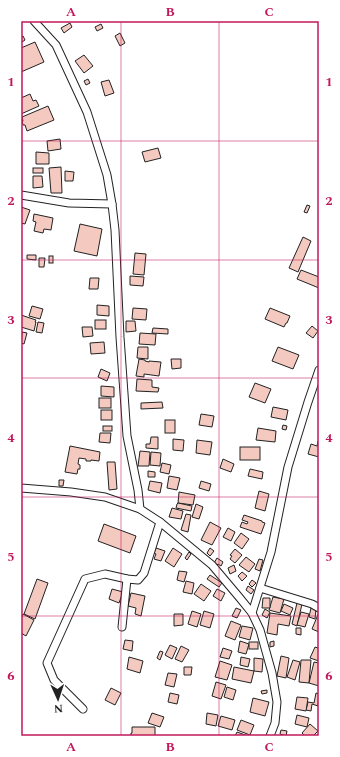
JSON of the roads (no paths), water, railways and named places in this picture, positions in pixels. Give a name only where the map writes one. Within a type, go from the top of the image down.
[{"type":"street","points":[[34,21],[56,45],[87,112],[107,175],[115,230],[120,337],[127,436],[138,490],[140,509]]},
{"type":"street","points":[[21,195],[68,203],[112,204]]},
{"type":"street","points":[[252,613],[271,552],[288,467],[319,370]]},
{"type":"street","points":[[21,488],[71,492],[105,497],[140,509],[160,522],[212,565],[252,613],[260,630],[272,673],[277,702],[276,723],[270,736]]},
{"type":"street","points":[[83,709],[54,680],[47,663],[85,579],[105,574],[138,580],[144,574],[160,522]]},
{"type":"street","points":[[122,627],[127,579]]},
{"type":"street","points":[[260,588],[312,604],[319,608]]}]
